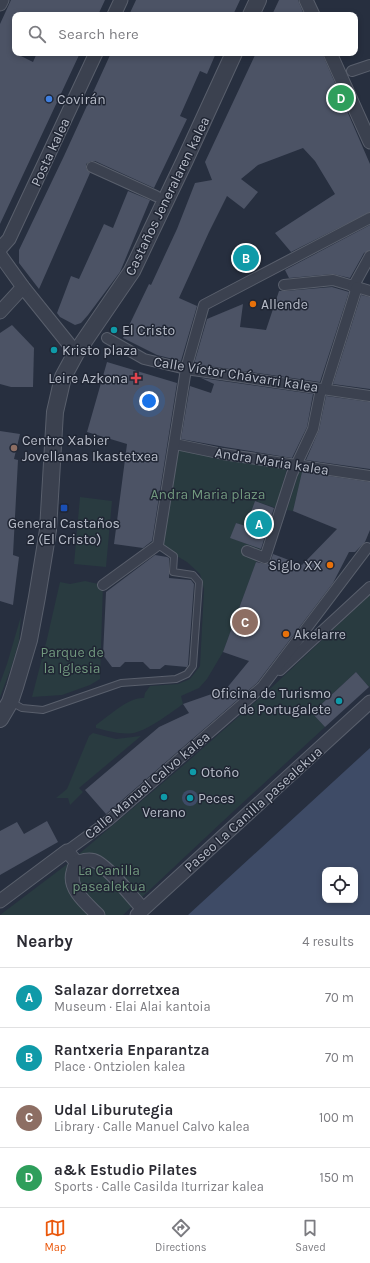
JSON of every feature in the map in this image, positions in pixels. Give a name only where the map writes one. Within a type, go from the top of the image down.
[{"type":"street","points":[[0,4],[2,0]]},
{"type":"street","points":[[115,12],[121,0]]},
{"type":"street","points":[[252,12],[258,0]]},
{"type":"street","points":[[306,0],[312,12]]},
{"type":"street","name":"Posta kalea","points":[[0,248],[9,238],[95,56]]},
{"type":"street","name":"Castaños Jeneralaren kalea","points":[[0,718],[10,702],[29,640],[48,530],[55,412],[63,377],[76,353],[132,271],[233,56]]},
{"type":"street","points":[[331,56],[370,142]]},
{"type":"street","points":[[352,71],[370,65]]},
{"type":"street","points":[[92,167],[156,196]]},
{"type":"street","points":[[103,585],[158,545],[186,369],[204,305],[370,218]]},
{"type":"street","points":[[0,255],[23,287],[76,353]]},
{"type":"street","points":[[247,551],[265,558],[296,464],[313,429],[323,389],[355,287],[370,256]]},
{"type":"street","points":[[284,285],[333,280],[370,291]]},
{"type":"street","points":[[0,312],[23,287]]},
{"type":"street","name":"Calle Víctor Chávarri kalea","points":[[107,338],[144,359],[186,369],[370,396]]},
{"type":"street","name":"Andra Maria kalea","points":[[175,444],[223,454],[370,476]]},
{"type":"street","name":"Calle Manuel Calvo kalea","points":[[262,687],[367,548]]},
{"type":"street","name":"Calle Manuel Calvo kalea","points":[[68,851],[108,820],[262,687],[370,587]]},
{"type":"street","name":"Paseo La Canilla pasealekua","points":[[140,912],[370,702]]},
{"type":"street","points":[[0,901],[68,851],[77,863]]},
{"type":"street","points":[[98,915],[76,891],[71,877],[77,863],[90,860],[96,862],[110,873],[140,912]]},
{"type":"lane","points":[[10,702],[22,708],[43,710],[120,683],[164,681],[176,679],[187,674],[193,666],[199,582],[192,575],[174,572],[174,556],[158,545]]},
{"type":"green space","name":"Andra Maria plaza","points":[[174,448],[287,468],[276,508],[255,501],[246,526],[236,523],[231,538],[261,549],[223,652],[207,679],[199,688],[181,696],[183,704],[148,727],[132,733],[111,732],[96,728],[96,725],[125,704],[144,698],[145,693],[150,686],[178,684],[190,679],[200,666],[204,589],[200,574],[187,562],[158,545]]},
{"type":"green space","points":[[300,469],[303,469],[293,511],[287,510]]},
{"type":"green space","points":[[80,497],[112,501],[106,567],[74,564]]},
{"type":"green space","name":"Parque de la Iglesia","points":[[85,581],[103,585],[100,679],[90,685],[62,695],[32,697],[60,582],[70,584]]},
{"type":"green space","name":"La Canilla pasealekua","points":[[370,595],[370,686],[369,687],[356,672],[312,713],[325,727],[123,915],[0,915],[66,865],[185,764],[271,688]]},
{"type":"green space","points":[[21,616],[19,641],[0,697],[0,683]]},
{"type":"green space","points":[[93,733],[116,739],[141,736],[79,788],[83,792],[70,805],[68,798],[56,798],[67,789],[89,736]]},
{"type":"water","points":[[370,748],[370,915],[188,915]]},
{"type":"water","points":[[187,790],[193,790],[198,795],[196,804],[193,806],[187,806],[182,801],[182,795]]},
{"type":"building","points":[[11,0],[105,0],[99,12],[12,12],[12,56],[21,56],[33,62],[36,56],[79,56],[0,224],[0,24]]},
{"type":"building","points":[[136,0],[240,0],[234,12],[130,12]]},
{"type":"building","points":[[279,0],[298,0],[303,12],[273,12]]},
{"type":"building","points":[[110,56],[215,56],[207,74],[200,71],[180,116],[187,119],[154,188],[95,161],[91,161],[86,164],[86,168],[90,173],[39,289],[19,263],[19,250]]},
{"type":"building","points":[[255,56],[323,56],[370,164],[370,212],[291,252],[275,233],[335,194],[315,161],[303,148],[258,165],[241,179],[258,192],[244,209],[227,196],[179,298],[197,306],[181,361],[157,355],[123,338],[149,284],[151,285],[177,229],[195,183],[212,180],[205,162]]},
{"type":"building","points":[[128,191],[150,200],[120,272],[88,315],[81,323],[75,325],[60,317],[57,313],[71,276],[79,279],[104,224],[113,228]]},
{"type":"building","points":[[370,225],[370,250],[364,253],[350,278],[333,274],[289,278],[285,270]]},
{"type":"building","points":[[332,287],[349,292],[320,382],[194,364],[207,319],[243,304],[240,327],[266,330],[279,291]]},
{"type":"building","points":[[361,295],[370,297],[370,389],[333,384]]},
{"type":"building","points":[[12,325],[34,348],[33,387],[11,387],[0,384],[0,333]]},
{"type":"building","points":[[107,362],[177,383],[152,541],[143,548],[114,544],[127,444],[87,432]]},
{"type":"building","points":[[201,378],[313,394],[307,427],[292,458],[181,439],[190,386],[211,393],[214,384]]},
{"type":"building","points":[[326,396],[370,402],[370,469],[306,460],[319,430]]},
{"type":"building","points":[[0,431],[20,434],[14,459],[18,460],[13,555],[19,557],[13,605],[0,601]]},
{"type":"building","points":[[302,472],[370,482],[370,530],[365,542],[355,552],[349,552],[333,583],[257,683],[106,814],[85,790],[159,727],[189,713],[183,704],[226,689],[249,661],[223,652],[256,562],[266,564],[270,563],[273,554],[302,565],[337,529],[293,511]]},
{"type":"building","points":[[255,501],[274,508],[261,549],[230,538],[236,523],[246,526]]},
{"type":"building","points":[[155,555],[169,558],[169,578],[191,580],[194,584],[188,665],[187,667],[165,665],[160,669],[150,669],[143,662],[125,662],[120,667],[112,667],[103,655],[106,592]]},
{"type":"building","name":"Oficina de Turismo de Portugalete","points":[[356,672],[369,687],[325,727],[312,713]]},
{"type":"building","points":[[47,821],[58,842],[0,875],[0,831],[17,822],[24,834]]},
{"type":"place","name":"a&k Estudio Pilates","points":[[341,98]]},
{"type":"place","name":"Covirán","points":[[49,99]]},
{"type":"place","name":"Rantxeria Enparantza","points":[[246,258]]},
{"type":"place","name":"Allende","points":[[253,304]]},
{"type":"place","name":"El Cristo","points":[[114,330]]},
{"type":"place","name":"Kristo plaza","points":[[54,350]]},
{"type":"place","name":"Leire Azkona","points":[[136,378]]},
{"type":"place","name":"Centro Xabier Jovellanas Ikastetxea","points":[[14,448]]},
{"type":"place","name":"General Castaños 2 (El Cristo)","points":[[64,508]]},
{"type":"place","name":"Salazar dorretxea","points":[[259,524]]},
{"type":"place","name":"Siglo XX","points":[[330,565]]},
{"type":"place","name":"Udal Liburutegia","points":[[245,622]]},
{"type":"place","name":"Akelarre","points":[[286,634]]},
{"type":"place","name":"Oficina de Turismo de Portugalete","points":[[339,701]]},
{"type":"place","name":"Otoño","points":[[193,772]]},
{"type":"place","name":"Verano","points":[[164,797]]},
{"type":"place","name":"Peces","points":[[190,798]]}]
